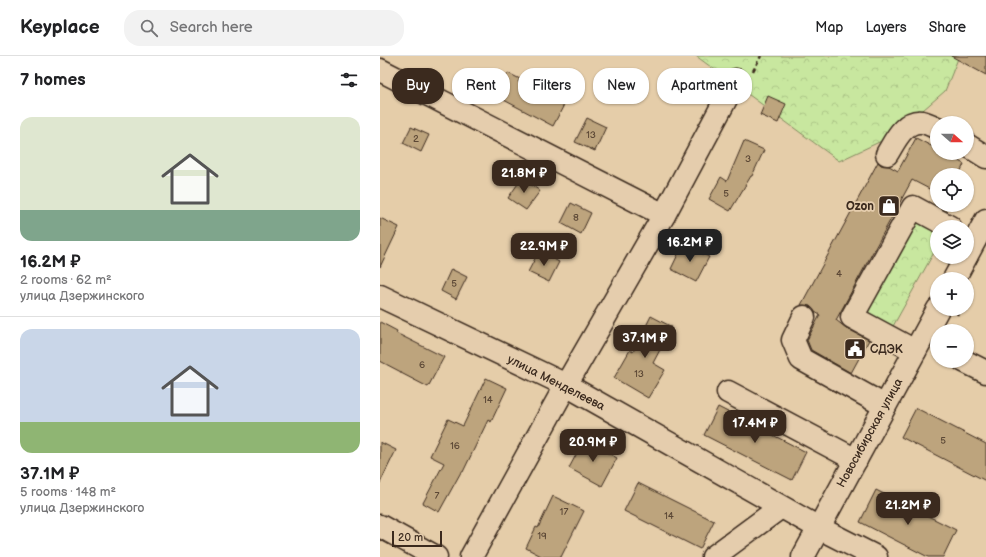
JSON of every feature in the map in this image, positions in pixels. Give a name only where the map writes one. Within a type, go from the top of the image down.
[{"type":"street","points":[[380,70],[664,215]]},
{"type":"street","points":[[471,557],[566,385],[664,215],[723,104]]},
{"type":"street","points":[[887,154],[901,131],[913,123],[923,122],[930,125]]},
{"type":"street","points":[[974,149],[986,156]]},
{"type":"street","points":[[924,346],[852,316],[913,207],[937,220]]},
{"type":"street","points":[[974,239],[986,220]]},
{"type":"street","name":"улица Менделеева","points":[[380,296],[566,385],[818,528],[876,557]]},
{"type":"street","name":"Новосибирская улица","points":[[803,557],[885,406],[924,346],[935,316]]},
{"type":"street","points":[[804,317],[793,340],[801,359],[885,406]]},
{"type":"street","points":[[728,392],[856,460]]},
{"type":"street","points":[[712,557],[781,507]]},
{"type":"street","points":[[380,526],[436,557]]},
{"type":"green space","points":[[696,56],[959,56],[945,91],[894,135],[839,161],[752,97],[752,68],[712,68]]},
{"type":"green space","points":[[915,221],[930,229],[930,260],[892,328],[864,313]]},
{"type":"building","points":[[951,56],[986,56],[986,75]]},
{"type":"building","points":[[510,74],[518,78],[518,104],[564,104],[553,126],[510,103]]},
{"type":"building","points":[[768,96],[786,104],[778,123],[760,115]]},
{"type":"building","points":[[587,118],[606,127],[595,151],[575,142]]},
{"type":"building","points":[[411,127],[429,135],[421,152],[403,143]]},
{"type":"building","points":[[916,138],[930,145],[930,160],[957,160],[964,164],[962,168],[930,168],[930,189],[912,180],[836,320],[846,328],[869,340],[851,373],[811,350],[807,340],[820,315],[810,306],[801,305],[878,162],[881,165],[889,166],[898,171]]},
{"type":"building","points":[[744,141],[764,150],[752,176],[730,211],[709,199],[721,177],[727,181]]},
{"type":"building","points":[[522,178],[540,191],[526,210],[508,198]]},
{"type":"building","points":[[571,203],[591,213],[581,234],[561,223]]},
{"type":"building","points":[[380,218],[399,227],[380,267]]},
{"type":"building","points":[[683,244],[709,257],[696,282],[671,269]]},
{"type":"building","points":[[539,251],[559,262],[549,282],[528,272]]},
{"type":"building","points":[[451,269],[467,277],[456,299],[441,291]]},
{"type":"building","points":[[651,316],[672,327],[653,363],[665,370],[648,398],[614,378],[630,350],[633,352]]},
{"type":"building","points":[[380,322],[397,331],[396,333],[444,357],[428,387],[380,361]]},
{"type":"building","points":[[486,378],[507,388],[491,422],[488,420],[463,472],[461,472],[439,512],[423,503],[444,463],[430,456],[448,419],[463,426]]},
{"type":"building","points":[[718,407],[806,452],[792,480],[704,435]]},
{"type":"building","points":[[916,408],[986,444],[986,481],[901,437]]},
{"type":"building","points":[[584,440],[617,458],[602,486],[569,468]]},
{"type":"building","points":[[380,442],[396,450],[380,483]]},
{"type":"building","points":[[638,483],[714,521],[700,549],[624,511]]},
{"type":"building","points":[[876,490],[956,530],[943,557],[928,557],[860,522]]},
{"type":"building","points":[[553,496],[584,511],[561,557],[543,557],[526,548],[536,527],[538,528]]},
{"type":"place","name":"Ozon","points":[[889,206]]},
{"type":"place","name":"СДЭК","points":[[855,349]]}]
